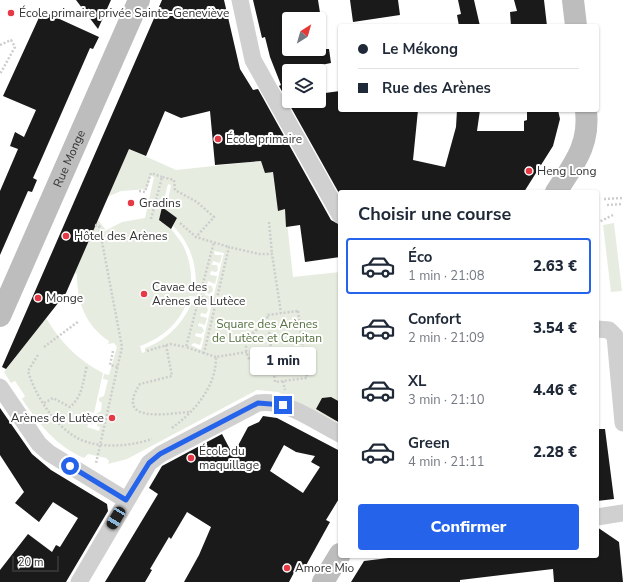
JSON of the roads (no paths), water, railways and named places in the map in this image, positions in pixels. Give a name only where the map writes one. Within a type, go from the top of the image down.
[{"type":"main road","name":"Rue Monge","points":[[0,316],[139,0]]},
{"type":"main road","points":[[573,0],[576,24]]},
{"type":"main road","points":[[557,190],[581,151],[587,132],[586,114]]},
{"type":"main road","points":[[323,582],[338,557]]},
{"type":"street","points":[[240,0],[253,60],[338,211]]},
{"type":"street","points":[[601,329],[613,332],[615,336],[623,423]]},
{"type":"street","points":[[0,387],[39,444],[49,453],[126,500]]},
{"type":"street","points":[[79,582],[149,463],[160,454],[258,403],[283,405],[338,433]]},
{"type":"street","points":[[599,517],[623,513]]},
{"type":"place","name":"École primaire privée Sainte-Geneviève","points":[[11,13]]},
{"type":"place","name":"École primaire","points":[[218,139]]},
{"type":"place","name":"Heng Long","points":[[529,171]]},
{"type":"place","name":"Gradins","points":[[131,203]]},
{"type":"place","name":"Hôtel des Arènes","points":[[66,236]]},
{"type":"place","name":"Cavae des Arènes de Lutèce","points":[[144,294]]},
{"type":"place","name":"Monge","points":[[38,298]]},
{"type":"place","name":"Arènes de Lutèce","points":[[112,418]]},
{"type":"place","name":"École du maquillage","points":[[191,458]]},
{"type":"place","name":"Amore Mio","points":[[287,568]]},
{"type":"park label","name":"Square des Arènes de Lutèce et Capitan","points":[[267,331]]}]
